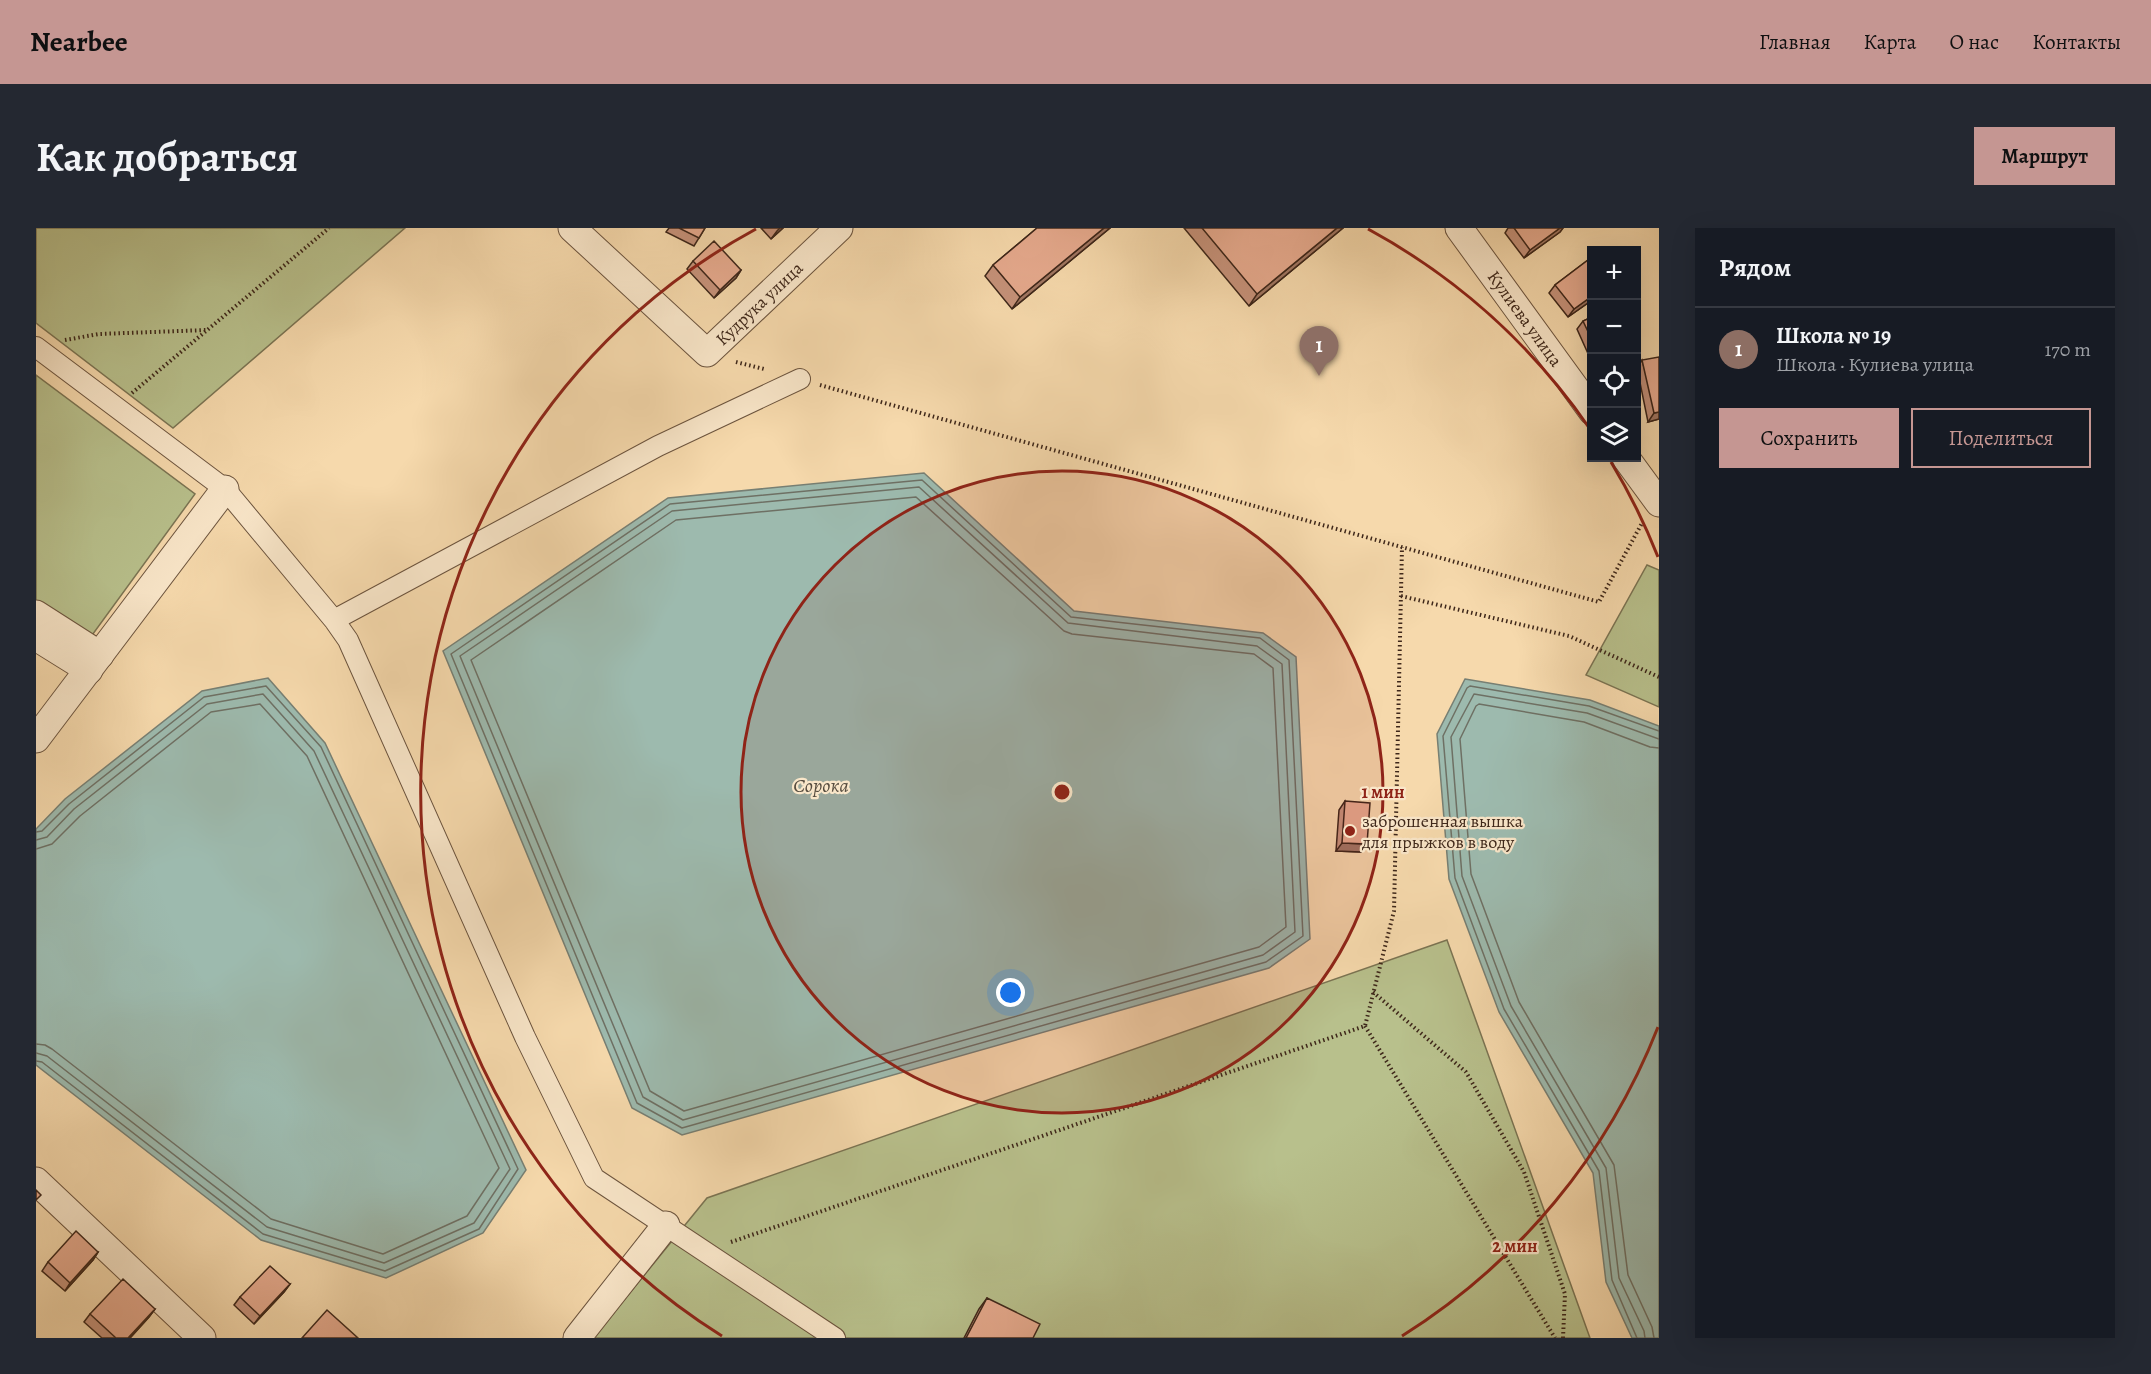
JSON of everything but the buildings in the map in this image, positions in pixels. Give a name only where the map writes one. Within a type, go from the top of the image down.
[{"type":"street","points":[[572,228],[707,353]]},
{"type":"street","name":"Кудрука улица","points":[[707,353],[839,228]]},
{"type":"street","name":"Кулиева улица","points":[[1459,228],[1590,408]]},
{"type":"street","points":[[36,347],[225,489],[348,640],[525,1037],[594,1178],[836,1338]]},
{"type":"street","points":[[334,620],[658,446],[800,379]]},
{"type":"street","points":[[1629,462],[1658,499]]},
{"type":"street","points":[[36,739],[225,489]]},
{"type":"street","points":[[36,614],[94,663]]},
{"type":"street","points":[[36,637],[94,663]]},
{"type":"street","points":[[36,1181],[202,1338]]},
{"type":"street","points":[[577,1338],[666,1225]]},
{"type":"path","points":[[115,407],[328,228]]},
{"type":"path","points":[[57,341],[99,334],[207,330]]},
{"type":"path","points":[[707,353],[1599,602],[1658,499]]},
{"type":"path","points":[[1402,547],[1394,911],[1365,1026],[1555,1338]]},
{"type":"path","points":[[1401,596],[1569,636],[1659,677]]},
{"type":"path","points":[[1373,992],[1466,1072],[1524,1172],[1565,1294],[1563,1338]]},
{"type":"path","points":[[705,1251],[1365,1026]]},
{"type":"green space","points":[[36,228],[405,228],[173,428],[36,323]]},
{"type":"green space","points":[[36,375],[195,494],[90,638],[36,602]]},
{"type":"green space","points":[[1647,565],[1659,570],[1659,707],[1586,675]]},
{"type":"green space","points":[[1447,940],[1590,1338],[593,1338],[707,1198]]},
{"type":"water","name":"Сорока","points":[[924,473],[1074,611],[1263,633],[1296,657],[1310,939],[1269,968],[682,1135],[632,1108],[443,651],[668,498]]},
{"type":"water","points":[[268,678],[325,743],[526,1170],[483,1233],[386,1278],[261,1240],[36,1065],[36,829],[65,799],[202,691]]},
{"type":"water","points":[[1465,679],[1590,700],[1659,726],[1659,1338],[1632,1338],[1606,1282],[1593,1173],[1499,1012],[1449,879],[1437,734]]},
{"type":"place","name":"Школа № 19","points":[[1319,376]]},
{"type":"place","name":"заброшенная вышка для прыжков в воду","points":[[1350,831]]}]
